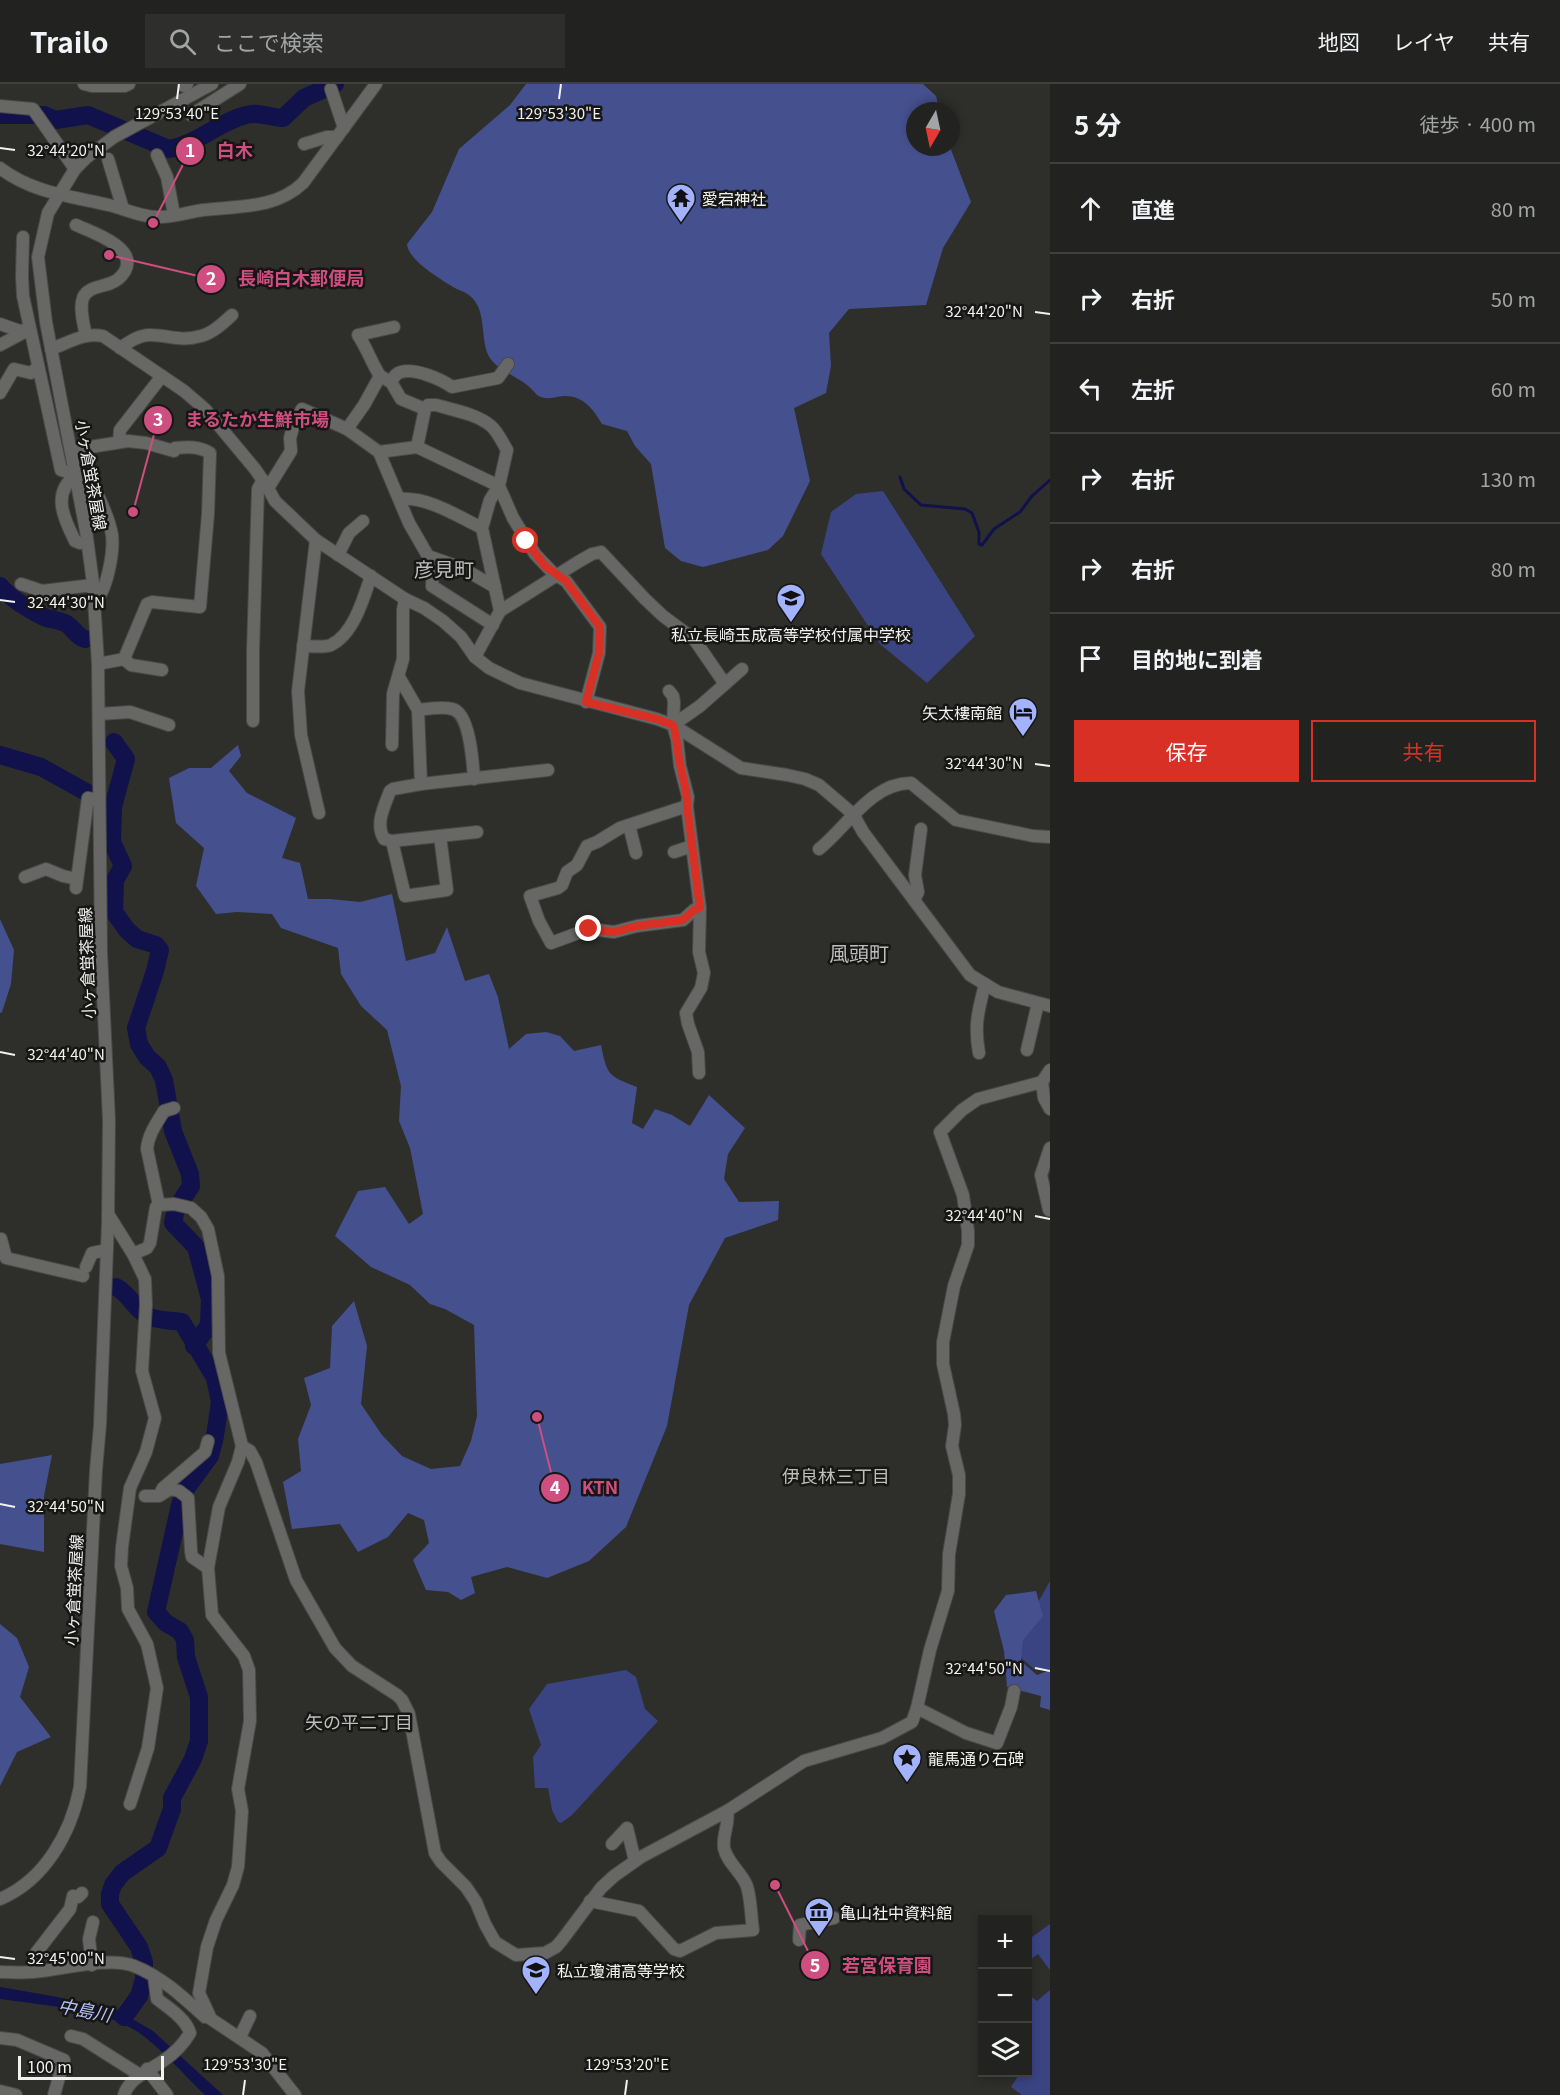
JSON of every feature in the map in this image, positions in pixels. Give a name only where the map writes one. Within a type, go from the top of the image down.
[{"type":"street","points":[[84,84],[125,86],[129,84]]},
{"type":"street","name":"小ヶ倉蛍茶屋線","points":[[0,1899],[23,1886],[53,1854],[70,1823],[80,1787],[100,1425],[108,1213],[109,1120],[101,952],[98,664],[93,585],[76,475],[51,349],[38,257],[47,215],[75,169],[86,158],[114,137],[213,84]]},
{"type":"street","points":[[191,115],[240,84]]},
{"type":"street","points":[[0,168],[28,185],[59,195],[158,218],[203,210],[260,204],[283,197],[295,191],[303,183],[376,84]]},
{"type":"street","points":[[331,88],[340,133]]},
{"type":"street","points":[[0,106],[36,114],[75,169]]},
{"type":"street","points":[[304,144],[340,133]]},
{"type":"street","points":[[156,155],[167,177],[174,215]]},
{"type":"street","points":[[108,159],[123,209]]},
{"type":"street","points":[[76,225],[106,238],[123,252],[127,259],[127,265],[120,278],[113,283],[92,289],[85,295],[82,303],[86,336]]},
{"type":"street","points":[[23,237],[22,276],[30,329],[61,470],[86,477],[94,486],[112,536],[113,550],[102,595],[94,603]]},
{"type":"street","points":[[120,348],[136,339],[150,335],[181,339],[200,336],[210,332],[232,315]]},
{"type":"street","points":[[0,324],[20,331],[30,329]]},
{"type":"street","points":[[394,327],[358,335],[369,351],[371,362],[400,399],[425,409]]},
{"type":"street","points":[[0,345],[30,329]]},
{"type":"street","points":[[51,349],[93,334],[103,336],[184,390],[205,409],[266,484],[282,510],[316,540],[405,599],[424,608],[461,637],[475,657],[489,668],[510,679],[673,725],[741,768],[805,778],[819,785],[853,814],[863,832],[970,975],[998,992],[1044,1005],[1027,1050]]},
{"type":"street","points":[[347,429],[385,379],[396,374],[404,371],[440,379],[452,387],[498,378],[508,364]]},
{"type":"street","points":[[0,393],[14,369],[31,373],[38,367]]},
{"type":"street","points":[[119,442],[120,430],[162,376]]},
{"type":"street","points":[[417,447],[425,409],[429,405],[436,405],[478,418],[491,425],[507,450],[499,486],[490,500],[482,528],[500,611]]},
{"type":"street","points":[[253,722],[258,489],[266,484],[291,451],[290,438],[302,409],[347,429],[379,452],[409,523],[433,567],[432,586],[424,608]]},
{"type":"street","points":[[71,450],[119,442],[146,443],[174,451],[175,447],[194,447],[210,453],[208,514],[200,607],[152,602],[147,604],[124,658]]},
{"type":"street","points":[[379,452],[417,447],[499,486],[521,544],[572,588],[600,627],[599,653],[586,702]]},
{"type":"street","points":[[76,475],[66,482],[61,500],[63,516],[75,541],[80,543]]},
{"type":"street","points":[[400,500],[408,499],[431,504],[482,528]]},
{"type":"street","points":[[338,555],[349,532],[363,521]]},
{"type":"street","points":[[316,540],[298,690],[302,735],[319,813]]},
{"type":"street","points":[[475,657],[500,611],[592,554],[601,552],[663,616],[694,639],[725,684]]},
{"type":"street","points":[[428,556],[462,568],[495,587]]},
{"type":"street","points":[[307,682],[310,654],[325,651],[339,639],[355,618],[371,576]]},
{"type":"street","points":[[21,584],[42,591],[93,585]]},
{"type":"street","points":[[432,586],[493,625]]},
{"type":"street","points":[[392,745],[393,694],[403,659],[405,599]]},
{"type":"street","points":[[303,646],[331,645]]},
{"type":"street","points":[[98,664],[124,658]]},
{"type":"street","points":[[124,658],[131,665],[162,670]]},
{"type":"street","points":[[673,725],[700,706],[742,669]]},
{"type":"street","points":[[399,678],[418,710],[421,784]]},
{"type":"street","points":[[669,691],[673,696],[673,725],[688,796],[687,806],[700,908],[699,952],[704,973],[701,988],[686,1013],[698,1052],[699,1073]]},
{"type":"street","points":[[418,710],[452,709],[459,714],[470,738],[474,779]]},
{"type":"street","points":[[99,714],[130,712],[169,725]]},
{"type":"street","points":[[477,832],[392,841],[384,839],[379,831],[380,818],[390,790],[421,784],[548,770]]},
{"type":"street","points":[[819,849],[869,799],[895,786],[911,783],[956,820],[1033,836],[1050,837]]},
{"type":"street","points":[[25,877],[46,869],[76,883],[88,798],[99,800]]},
{"type":"street","points":[[687,806],[629,825],[587,846],[577,864],[567,872],[562,885],[530,896],[539,921],[551,943],[589,929],[614,932],[637,926],[683,920],[694,910],[700,908]]},
{"type":"street","points":[[629,825],[636,853]]},
{"type":"street","points":[[914,900],[918,892],[915,875],[921,829]]},
{"type":"street","points":[[392,841],[405,896],[447,890],[440,836]]},
{"type":"street","points":[[674,852],[692,846]]},
{"type":"street","points":[[979,1053],[975,1032],[985,984]]},
{"type":"street","points":[[242,1446],[250,1451],[256,1462],[296,1580],[335,1648],[351,1665],[402,1700],[411,1723],[424,1804],[435,1853],[466,1887],[476,1902],[495,1942],[516,1956],[533,1956],[549,1952],[562,1940],[590,1901],[614,1876],[635,1861],[728,1811],[804,1761],[882,1738],[912,1722],[948,1591],[951,1539],[959,1494],[959,1474],[952,1446],[954,1414],[943,1364],[943,1342],[954,1286],[968,1245],[968,1231],[963,1195],[940,1132],[962,1110],[978,1099],[1046,1079],[1044,1098],[1050,1109]]},
{"type":"street","points":[[133,1254],[147,1248],[150,1243],[154,1215],[159,1205],[147,1149],[153,1128],[169,1110]]},
{"type":"street","points":[[1049,1210],[1041,1175],[1050,1148]]},
{"type":"street","points":[[159,1205],[180,1205],[192,1208],[208,1229],[218,1276],[219,1353],[242,1446],[238,1462],[219,1508],[208,1568],[212,1615],[244,1656],[249,1670],[250,1721],[238,1789],[242,1811],[238,1867],[233,1885],[216,1920],[207,1947],[201,1977],[199,1993],[209,2016]]},
{"type":"street","points":[[108,1213],[145,1279],[142,1371],[154,1408],[155,1422],[146,1452],[130,1488],[121,1566],[127,1588],[128,1609],[147,1644],[157,1688],[148,1748],[130,1804]]},
{"type":"street","points":[[0,1239],[2,1239],[6,1258],[85,1271],[92,1252],[106,1250]]},
{"type":"street","points":[[159,1496],[163,1488],[204,1452],[208,1441]]},
{"type":"street","points":[[145,1496],[159,1496],[170,1489],[184,1494],[192,1557],[208,1568]]},
{"type":"street","points":[[917,1708],[966,1733],[997,1743],[1011,1707],[1014,1691]]},
{"type":"street","points":[[590,1901],[639,1911],[674,1948],[680,1951],[716,1933],[753,1930],[747,1885],[728,1858],[724,1847],[728,1811]]},
{"type":"street","points":[[612,1844],[627,1828],[635,1861]]},
{"type":"street","points":[[33,1972],[36,1953],[70,1909],[73,1896],[78,1897],[82,1893]]},
{"type":"street","points":[[799,1940],[800,1925],[834,1918]]},
{"type":"street","points":[[92,1965],[89,1939],[93,1922]]},
{"type":"street","points":[[0,1972],[33,1972],[118,1963],[146,1972],[168,1984],[205,2017],[209,2016],[262,2053],[295,2095]]},
{"type":"street","points":[[124,2095],[125,2090],[144,2072],[162,2062],[183,2045],[190,2033],[189,2028],[157,1999],[146,1972]]},
{"type":"street","points":[[240,2037],[250,2016]]},
{"type":"street","points":[[71,2036],[82,2039],[144,2072],[167,2095]]},
{"type":"street","points":[[0,2038],[17,2040],[64,2060],[54,2095]]},
{"type":"street","points":[[0,2091],[16,2095]]},
{"type":"shaded area","points":[[526,84],[923,84],[936,96],[938,102],[906,102],[906,156],[953,156],[971,202],[943,248],[926,305],[849,309],[829,333],[831,366],[826,393],[794,408],[810,481],[783,536],[768,550],[703,567],[681,561],[665,548],[651,464],[635,446],[627,431],[602,424],[591,409],[577,398],[571,396],[540,397],[530,387],[497,366],[485,347],[482,319],[475,302],[467,294],[425,268],[409,250],[407,244],[432,212],[459,149],[510,105]]},
{"type":"shaded area","points":[[883,491],[975,636],[927,683],[880,644],[821,554],[831,512],[856,494]]},
{"type":"shaded area","points":[[238,745],[241,756],[229,771],[247,793],[296,818],[282,858],[300,863],[308,899],[360,902],[392,894],[406,961],[435,953],[447,927],[465,981],[489,974],[498,997],[509,1049],[526,1034],[546,1032],[560,1036],[574,1051],[601,1045],[610,1073],[637,1087],[632,1123],[643,1129],[655,1109],[672,1115],[690,1126],[709,1095],[745,1128],[728,1154],[724,1179],[739,1202],[779,1201],[778,1220],[725,1238],[689,1305],[667,1426],[626,1527],[589,1561],[547,1578],[507,1567],[471,1577],[475,1593],[461,1600],[448,1592],[426,1590],[413,1560],[429,1543],[424,1520],[408,1513],[388,1537],[358,1552],[340,1524],[292,1529],[283,1482],[301,1471],[298,1439],[311,1405],[304,1378],[330,1368],[332,1326],[354,1301],[367,1346],[361,1404],[382,1435],[402,1456],[431,1469],[460,1466],[471,1441],[477,1416],[474,1325],[445,1309],[430,1304],[410,1285],[371,1267],[335,1236],[358,1191],[385,1187],[409,1224],[423,1214],[410,1148],[399,1121],[401,1086],[387,1030],[361,1006],[341,974],[338,948],[281,928],[272,914],[237,912],[216,914],[196,886],[204,848],[176,823],[169,778],[189,768],[211,768]]},
{"type":"shaded area","points":[[0,919],[14,950],[11,984],[0,1013]]},
{"type":"shaded area","points":[[52,1455],[44,1496],[44,1552],[0,1544],[0,1464]]},
{"type":"shaded area","points":[[1050,1581],[1050,1671],[1034,1669],[1020,1657],[1019,1636]]},
{"type":"shaded area","points":[[1036,1591],[1043,1616],[1023,1640],[1021,1661],[1037,1675],[1050,1670],[1050,1710],[1040,1707],[1041,1696],[1007,1687],[1004,1651],[994,1611],[1006,1595]]},
{"type":"shaded area","points":[[0,1624],[17,1638],[29,1667],[20,1697],[51,1737],[17,1752],[0,1786]]},
{"type":"shaded area","points":[[626,1670],[636,1677],[645,1709],[658,1721],[572,1815],[561,1823],[558,1822],[552,1810],[548,1788],[535,1788],[533,1757],[541,1745],[529,1709],[547,1684]]},
{"type":"shaded area","points":[[1050,1924],[1050,1970],[1038,1954],[1032,1958],[1032,1937]]},
{"type":"shaded area","points":[[1050,1990],[1050,2095],[1022,2095],[1011,2087],[1017,2077],[1032,2077],[1032,1997],[1037,2001]]},
{"type":"water","name":"中島川","points":[[0,1987],[117,2010],[153,2031],[223,2095],[205,2095],[156,2046],[124,2024],[71,2009],[0,1999]]},
{"type":"waterway","points":[[0,115],[44,115],[56,120],[88,115],[169,149],[189,143],[246,115],[283,118],[304,98],[335,84]]},
{"type":"waterway","points":[[900,477],[904,489],[921,505],[965,509],[972,513],[979,532],[979,544],[982,545],[994,529],[1020,512],[1032,496],[1050,480]]},
{"type":"waterway","points":[[0,586],[26,607],[44,617],[67,624],[85,639]]},
{"type":"waterway","points":[[114,742],[126,759],[113,807],[112,842],[123,866],[115,880],[114,912],[137,939],[156,945],[160,950],[136,1028],[139,1044],[147,1057],[158,1067],[164,1080],[173,1131],[190,1174],[191,1186],[176,1209],[173,1223],[196,1247],[210,1299],[209,1325],[194,1346]]},
{"type":"waterway","points":[[0,755],[41,767],[86,792]]},
{"type":"waterway","points":[[116,1287],[148,1316],[160,1320],[182,1322],[215,1378],[220,1402],[210,1456],[185,1490],[180,1505],[156,1612],[166,1623],[180,1631],[185,1640],[186,1657],[199,1697],[199,1741],[193,1759],[172,1798],[172,1809],[158,1848],[122,1873],[113,1885],[110,1894],[110,1904],[139,1947],[144,1962],[144,1979],[139,1996],[124,2017]]},
{"type":"place","name":"白木","points":[[153,223]]},
{"type":"place","name":"愛宕神社","points":[[681,224]]},
{"type":"place","name":"長崎白木郵便局","points":[[109,255]]},
{"type":"place","name":"まるたか生鮮市場","points":[[133,512]]},
{"type":"place","name":"私立長崎玉成高等学校付属中学校","points":[[791,624]]},
{"type":"place","name":"矢太樓南館","points":[[1023,738]]},
{"type":"place","name":"KTN","points":[[537,1417]]},
{"type":"place","name":"龍馬通り石碑","points":[[907,1784]]},
{"type":"place","name":"若宮保育園","points":[[775,1885]]},
{"type":"place","name":"亀山社中資料館","points":[[819,1938]]},
{"type":"place","name":"私立瓊浦高等学校","points":[[536,1996]]},
{"type":"district","name":"彦見町","points":[[444,568]]},
{"type":"district","name":"風頭町","points":[[859,952]]},
{"type":"district","name":"伊良林三丁目","points":[[836,1475]]},
{"type":"district","name":"矢の平二丁目","points":[[359,1721]]},
{"type":"route","points":[[526,541],[545,566],[566,581],[600,627],[599,653],[586,702],[673,725],[688,796],[687,806],[700,908],[694,910],[683,920],[637,926],[614,932],[589,929]]}]
